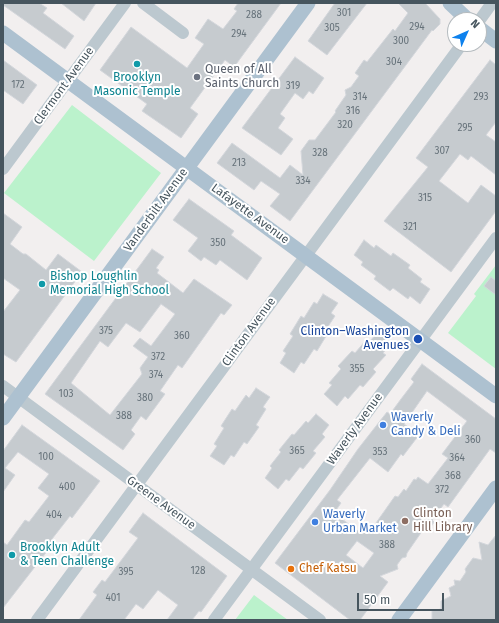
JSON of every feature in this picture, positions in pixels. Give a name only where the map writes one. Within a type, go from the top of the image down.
[{"type":"main road","name":"Vanderbilt Avenue","points":[[3,418],[308,3]]},
{"type":"main road","points":[[450,3],[460,12]]},
{"type":"main road","name":"Lafayette Avenue","points":[[3,33],[496,396]]},
{"type":"main road","points":[[487,34],[496,41]]},
{"type":"main road","points":[[399,620],[496,488]]},
{"type":"street","name":"Clermont Avenue","points":[[3,169],[125,3]]},
{"type":"street","points":[[143,3],[183,33]]},
{"type":"street","points":[[486,12],[492,3]]},
{"type":"street","name":"Clinton Avenue","points":[[37,620],[456,52]]},
{"type":"street","name":"Waverly Avenue","points":[[214,620],[496,238]]},
{"type":"street","name":"Greene Avenue","points":[[3,386],[320,620]]},
{"type":"green space","points":[[72,105],[161,173],[94,261],[4,193]]},
{"type":"green space","points":[[496,265],[496,369],[448,333],[476,296],[474,294]]},
{"type":"green space","points":[[254,595],[266,604],[288,620],[235,620]]},
{"type":"building","points":[[3,3],[39,3],[47,8],[43,13],[74,36],[65,49],[3,5]]},
{"type":"building","points":[[61,3],[96,3],[84,21]]},
{"type":"building","points":[[238,3],[281,3],[234,67],[225,60],[190,108],[198,114],[181,138],[142,111],[147,104],[100,70],[131,27],[187,68],[204,44],[195,38],[208,19],[223,29],[237,11],[234,9]]},
{"type":"building","points":[[335,3],[367,3],[327,55],[308,41]]},
{"type":"building","points":[[398,3],[425,3],[440,19],[440,24],[433,31],[432,30],[290,221],[270,206],[280,194],[261,181],[254,190],[217,163],[232,143],[280,178],[290,165],[303,175],[301,151],[309,140],[315,140],[336,112],[335,111],[346,95],[345,90],[351,87],[359,76],[355,73],[364,60],[367,62],[393,29],[395,31],[408,13]]},
{"type":"building","points":[[295,57],[324,78],[313,94],[309,91],[303,99],[295,93],[280,114],[285,118],[278,128],[293,139],[281,155],[242,128]]},
{"type":"building","points":[[3,60],[37,85],[23,104],[3,90]]},
{"type":"building","points":[[490,60],[496,65],[496,122],[486,135],[496,142],[496,175],[471,156],[468,160],[460,154],[439,181],[468,203],[481,185],[496,196],[496,211],[451,272],[384,221],[428,167],[416,158]]},
{"type":"building","points":[[189,199],[234,231],[231,235],[262,258],[247,280],[220,260],[216,265],[204,257],[201,261],[188,251],[198,238],[173,220]]},
{"type":"building","name":"Bishop Loughlin Memorial High School","points":[[3,213],[22,227],[10,244],[23,254],[26,254],[46,270],[58,254],[82,272],[16,362],[3,354],[3,312],[20,290],[3,278]]},
{"type":"building","points":[[364,240],[374,248],[376,245],[391,256],[393,253],[410,265],[408,268],[422,279],[420,282],[430,289],[420,304],[410,296],[408,299],[393,288],[390,291],[374,279],[376,276],[361,265],[363,262],[354,255]]},
{"type":"building","points":[[152,249],[164,257],[156,268],[159,270],[157,273],[183,293],[194,279],[232,305],[224,315],[221,313],[182,368],[178,365],[160,391],[165,394],[146,420],[141,416],[131,430],[135,434],[123,450],[45,394]],"holes":[[[161,304],[175,314],[151,346],[140,338],[133,346],[148,357],[140,368],[142,374],[110,415],[71,383],[100,341],[108,347],[126,323],[140,332]]]},
{"type":"building","points":[[491,277],[496,281],[496,295],[484,286]]},
{"type":"building","points":[[323,294],[338,303],[331,313],[335,316],[325,331],[328,333],[317,351],[314,349],[304,364],[301,362],[294,373],[280,363],[286,353],[283,351],[293,336],[290,334],[301,316],[304,318],[314,302],[317,304]]},
{"type":"building","points":[[378,332],[391,343],[383,353],[386,355],[373,369],[376,372],[363,387],[360,385],[348,399],[345,396],[337,406],[324,394],[332,385],[329,383],[341,369],[338,366],[352,351],[355,353],[367,339],[370,341]]},
{"type":"building","points":[[422,364],[496,419],[496,453],[490,449],[448,507],[444,504],[432,520],[434,522],[429,530],[425,527],[407,553],[406,557],[402,558],[397,565],[398,569],[380,576],[388,582],[360,620],[350,620],[275,563],[330,490],[358,449],[387,412],[390,414],[414,382],[411,379]],"holes":[[[427,391],[467,421],[442,454],[448,458],[428,484],[418,477],[416,480],[414,479],[406,491],[404,489],[398,497],[395,496],[371,530],[362,534],[334,513],[341,503],[337,500],[370,458],[388,472],[401,454],[403,456],[419,435],[404,424]],[[357,541],[374,553],[363,568],[346,555]]]},
{"type":"building","points":[[256,388],[270,397],[263,407],[266,409],[256,425],[259,427],[247,444],[244,442],[234,457],[231,455],[224,465],[210,456],[217,446],[214,444],[224,428],[221,426],[232,409],[235,411],[246,395],[249,398]]},
{"type":"building","points":[[316,414],[329,425],[322,434],[325,437],[313,451],[316,453],[303,469],[300,467],[289,481],[286,479],[278,489],[265,478],[272,468],[270,466],[281,452],[279,450],[292,434],[294,435],[306,421],[308,423]]},
{"type":"building","points":[[22,425],[100,481],[72,518],[70,516],[52,539],[55,541],[3,608],[3,542],[7,545],[25,520],[29,522],[49,496],[38,488],[49,474],[18,452],[5,468],[15,475],[3,492],[3,451]]},
{"type":"building","points":[[143,513],[227,576],[201,612],[199,611],[192,620],[167,620],[178,605],[158,590],[143,609],[136,604],[124,620],[79,620],[97,595],[93,592],[102,580],[105,582],[138,538],[129,532]]},
{"type":"building","points":[[496,535],[496,620],[432,620],[432,611],[441,609],[441,601],[451,596],[449,588],[455,585],[454,580],[460,581],[466,572],[465,569],[473,558],[482,560],[479,542],[488,545]]},
{"type":"place","name":"Brooklyn Masonic Temple","points":[[137,64]]},
{"type":"place","name":"Queen of All Saints Church","points":[[197,77]]},
{"type":"place","name":"Bishop Loughlin Memorial High School","points":[[42,284]]},
{"type":"place","name":"Clinton–Washington Avenues","points":[[418,339]]},
{"type":"place","name":"Waverly Candy & Deli","points":[[383,425]]},
{"type":"place","name":"Clinton Hill Library","points":[[405,521]]},
{"type":"place","name":"Waverly Urban Market","points":[[315,522]]},
{"type":"place","name":"Brooklyn Adult & Teen Challenge","points":[[12,555]]},
{"type":"place","name":"Chef Katsu","points":[[291,569]]}]
